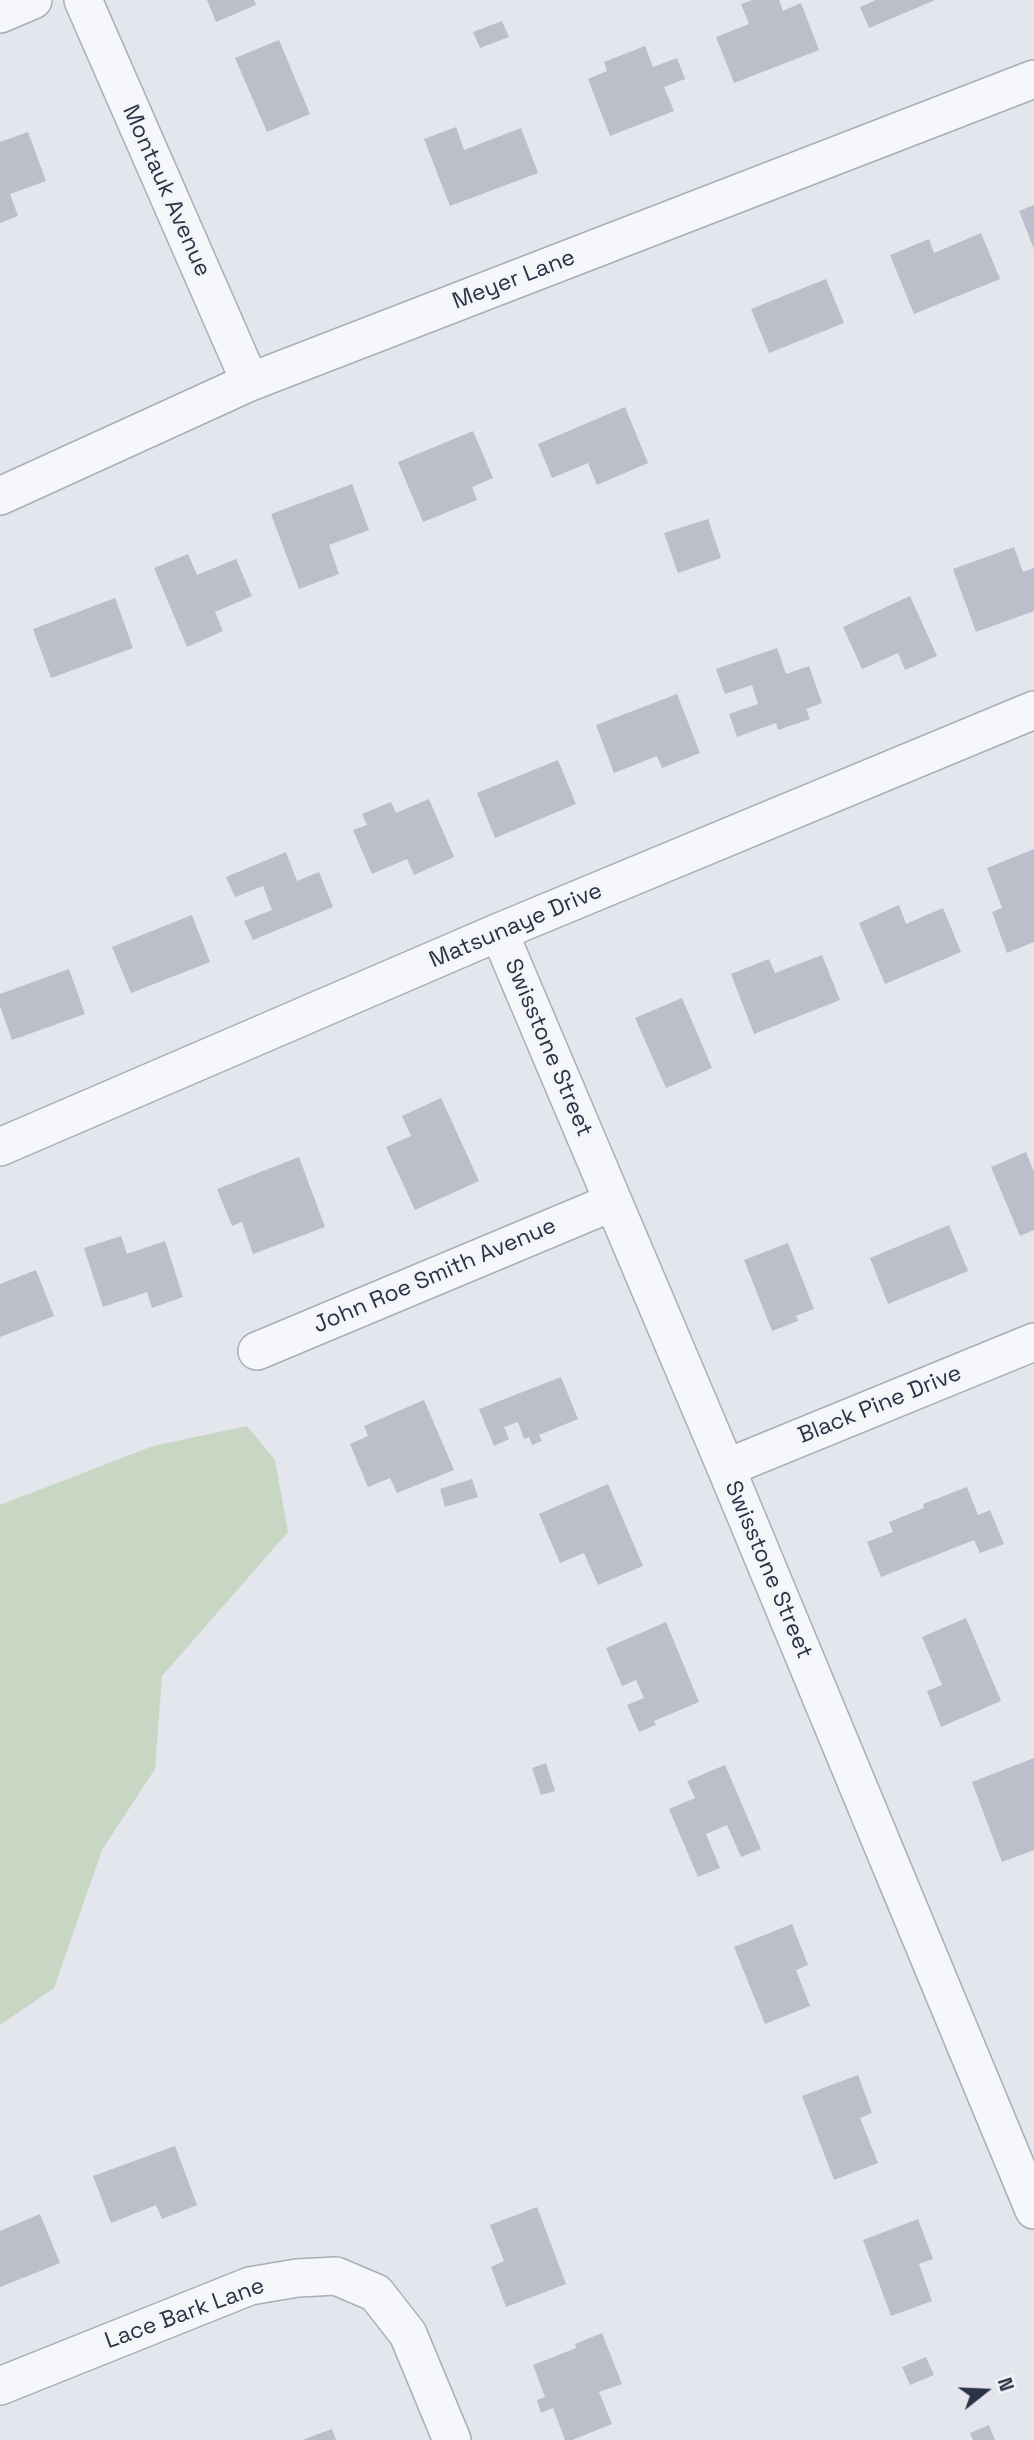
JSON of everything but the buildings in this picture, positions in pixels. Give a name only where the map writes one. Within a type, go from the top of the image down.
[{"type":"street","points":[[0,13],[33,0]]},
{"type":"street","name":"Montauk Avenue","points":[[83,0],[250,382]]},
{"type":"street","name":"Meyer Lane","points":[[0,496],[250,382],[1034,79]]},
{"type":"street","name":"Matsunaye Drive","points":[[0,1147],[499,932],[1034,710]]},
{"type":"street","name":"Swisstone Street","points":[[499,932],[726,1468],[1034,2210]]},
{"type":"street","name":"John Roe Smith Avenue","points":[[257,1351],[613,1202]]},
{"type":"street","name":"Black Pine Drive","points":[[726,1468],[1034,1342]]},
{"type":"street","name":"Lace Bark Lane","points":[[0,2386],[250,2286],[297,2278],[336,2276],[376,2293],[408,2334],[452,2440]]},
{"type":"green space","points":[[247,1426],[275,1460],[288,1532],[162,1676],[155,1769],[102,1850],[54,1988],[0,2025],[0,1505],[153,1446]]}]
